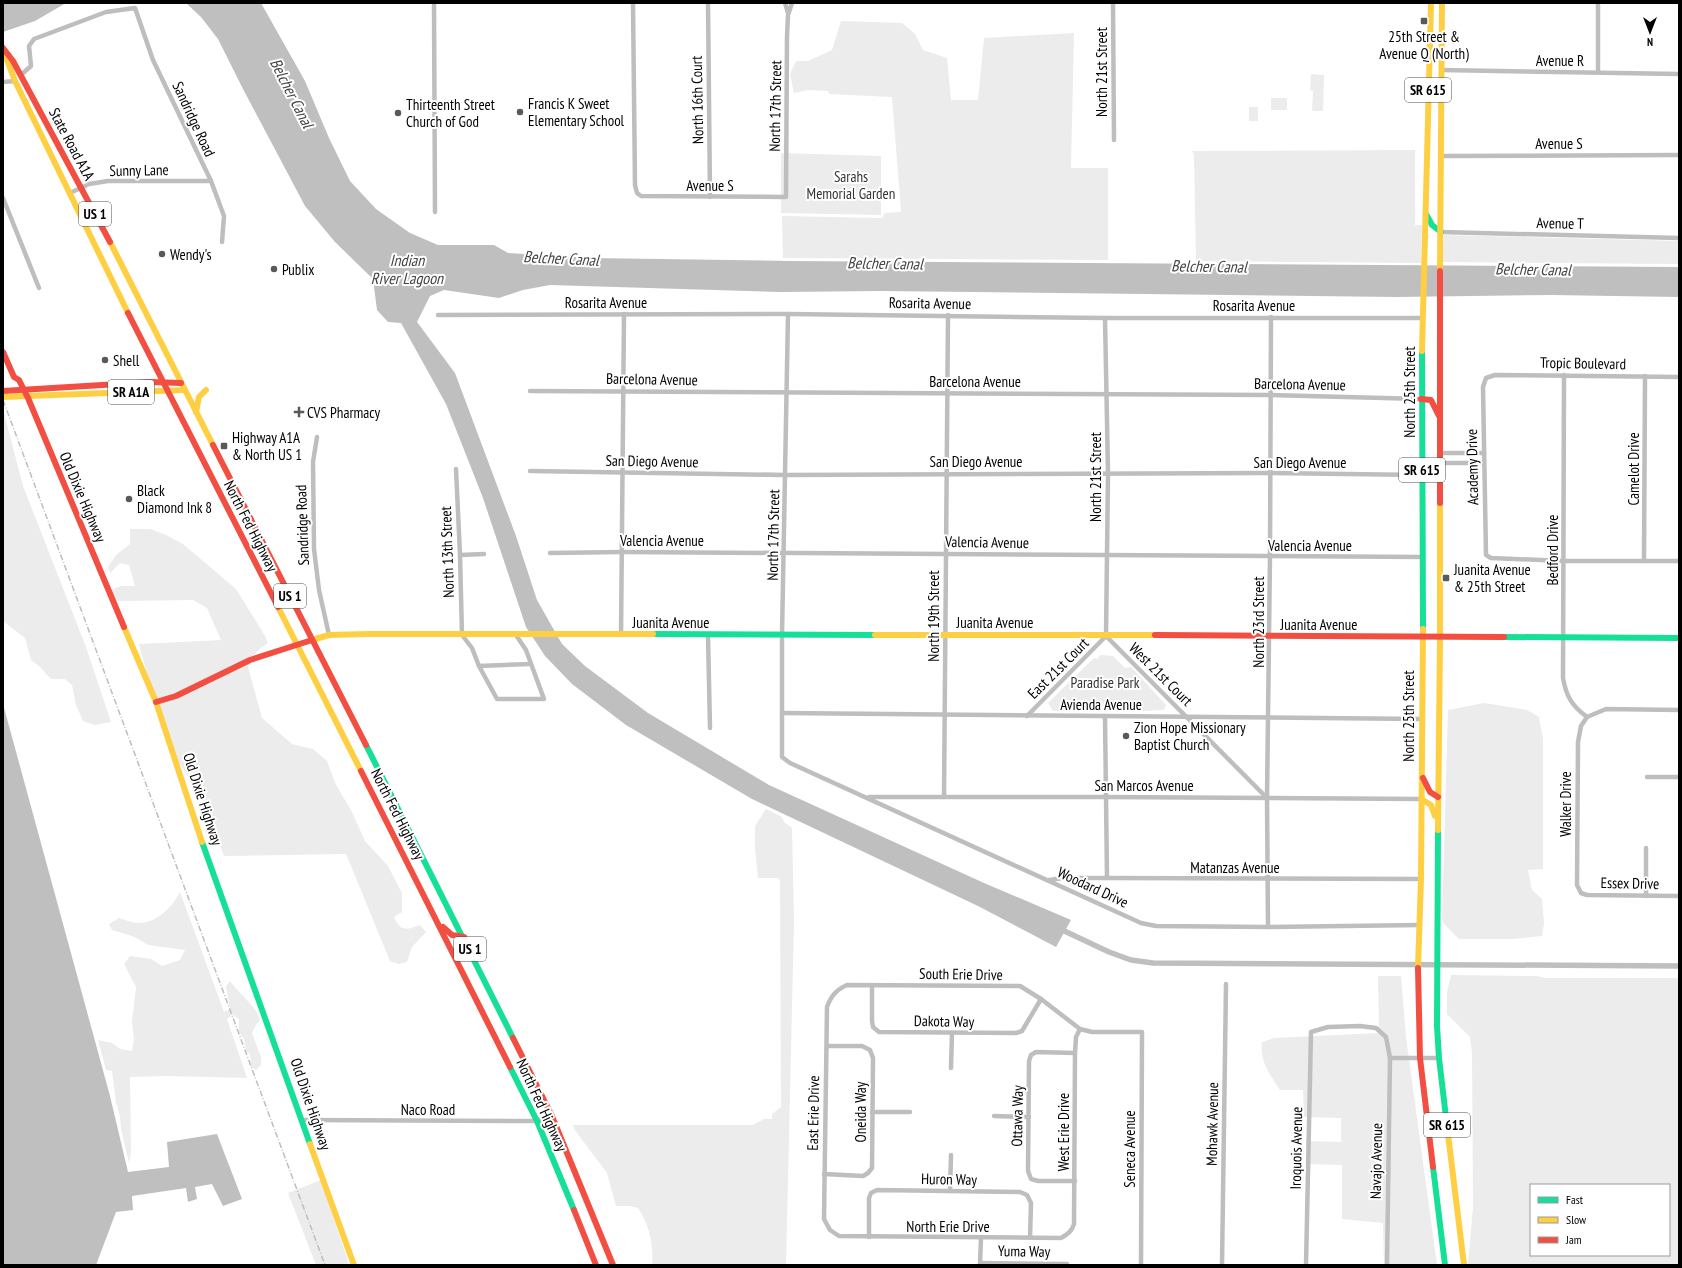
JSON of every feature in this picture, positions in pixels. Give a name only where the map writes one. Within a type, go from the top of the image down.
[{"type":"main road","name":"North 25th Street","points":[[1420,925],[1423,557],[1421,399],[1422,302],[1431,3]]},
{"type":"main road","name":"North 25th Street","points":[[1439,1058],[1437,984],[1437,823],[1440,638],[1440,156],[1442,3]]},
{"type":"main road","name":"State Road A1A","points":[[3,49],[13,61],[21,75],[136,292],[181,383]]},
{"type":"main road","name":"State Road A1A","points":[[3,49],[15,81],[163,382]]},
{"type":"main road","points":[[1425,212],[1432,226],[1441,232]]},
{"type":"main road","name":"Old Dixie Highway","points":[[3,352],[14,377],[24,387],[55,465],[156,702],[202,841],[354,1265]]},
{"type":"main road","name":"SR A1A","points":[[3,391],[163,382],[181,383]]},
{"type":"main road","name":"North Fed Highway","points":[[163,382],[439,923],[537,1122],[596,1265]]},
{"type":"main road","name":"US 1","points":[[181,383],[196,412]]},
{"type":"main road","name":"SR A1A","points":[[3,397],[185,390]]},
{"type":"main road","points":[[196,412],[199,397],[206,390]]},
{"type":"main road","points":[[1421,399],[1430,400],[1440,418]]},
{"type":"main road","name":"North Fed Highway","points":[[196,412],[464,937],[551,1114],[612,1265]]},
{"type":"main road","name":"Juanita Avenue","points":[[156,702],[176,696],[250,660],[329,635],[945,635],[1679,638]]},
{"type":"main road","points":[[1421,774],[1430,793],[1438,797]]},
{"type":"main road","points":[[1421,799],[1428,802],[1432,807],[1437,823]]},
{"type":"main road","points":[[439,923],[451,935],[456,937],[464,937]]},
{"type":"main road","name":"SR 615","points":[[1420,925],[1418,984],[1420,1058],[1445,1265]]},
{"type":"main road","name":"SR 615","points":[[1439,1058],[1464,1265]]},
{"type":"street","points":[[434,3],[435,212]]},
{"type":"street","name":"Avenue S","points":[[633,3],[635,185],[637,193],[641,196],[786,197]]},
{"type":"street","name":"North 16th Court","points":[[708,3],[710,197]]},
{"type":"street","name":"North 17th Street","points":[[785,3],[788,15],[786,197]]},
{"type":"street","name":"North 17th Street","points":[[788,15],[792,3]]},
{"type":"street","name":"North 21st Street","points":[[1113,3],[1114,140]]},
{"type":"street","points":[[1598,3],[1598,72]]},
{"type":"street","name":"Sandridge Road","points":[[21,75],[31,66],[29,46],[34,39],[106,12],[135,8],[153,60],[211,181],[224,216],[222,242]]},
{"type":"street","name":"Avenue R","points":[[1441,70],[1679,74]]},
{"type":"street","points":[[3,82],[15,81]]},
{"type":"street","name":"Avenue S","points":[[1440,156],[1679,154]]},
{"type":"street","name":"Sunny Lane","points":[[70,193],[96,182],[211,181]]},
{"type":"street","points":[[3,198],[39,288]]},
{"type":"street","points":[[3,216],[9,214]]},
{"type":"street","name":"Avenue T","points":[[1441,232],[1679,238]]},
{"type":"street","points":[[621,635],[623,552],[624,314]]},
{"type":"street","name":"North 17th Street","points":[[782,757],[782,635],[788,314]]},
{"type":"street","name":"Rosarita Avenue","points":[[438,315],[788,314],[1105,318],[1422,318]]},
{"type":"street","name":"North 19th Street","points":[[944,797],[945,554],[948,473],[946,393],[948,315]]},
{"type":"street","name":"North 23rd Street","points":[[1268,927],[1267,798],[1270,637],[1271,317]]},
{"type":"street","name":"North 21st Street","points":[[1105,318],[1108,474],[1106,636]]},
{"type":"street","name":"Tropic Boulevard","points":[[1486,378],[1495,375],[1564,374],[1679,376]]},
{"type":"street","name":"Bedford Drive","points":[[1564,374],[1563,678],[1565,692],[1572,702],[1587,717]]},
{"type":"street","name":"Camelot Drive","points":[[1644,561],[1645,376]]},
{"type":"street","name":"Academy Drive","points":[[1486,378],[1483,387],[1483,463],[1486,555],[1491,558],[1564,561]]},
{"type":"street","name":"Barcelona Avenue","points":[[530,391],[623,390],[786,393],[1270,395],[1421,399]]},
{"type":"street","name":"Sandridge Road","points":[[317,438],[313,462],[314,549],[319,590],[329,635]]},
{"type":"street","points":[[1440,453],[1483,453]]},
{"type":"street","points":[[1440,463],[1483,463]]},
{"type":"street","name":"North 13th Street","points":[[456,469],[462,635]]},
{"type":"street","name":"San Diego Avenue","points":[[530,471],[786,475],[948,473],[1270,473],[1422,475]]},
{"type":"street","name":"Valencia Avenue","points":[[550,553],[623,552],[1423,557]]},
{"type":"street","points":[[460,555],[484,554]]},
{"type":"street","points":[[1564,561],[1679,561]]},
{"type":"street","points":[[462,635],[472,648],[479,666],[497,700],[544,699],[526,650],[516,635]]},
{"type":"street","points":[[708,636],[710,728]]},
{"type":"street","name":"East 21st Court","points":[[1027,716],[1106,636]]},
{"type":"street","name":"West 21st Court","points":[[1106,636],[1267,798]]},
{"type":"street","points":[[479,666],[530,664]]},
{"type":"street","points":[[1587,717],[1606,709],[1679,710]]},
{"type":"street","name":"Avienda Avenue","points":[[782,713],[944,716],[1421,719]]},
{"type":"street","points":[[1105,717],[1106,878]]},
{"type":"street","name":"Walker Drive","points":[[1581,893],[1577,884],[1578,742],[1582,726],[1587,717]]},
{"type":"street","name":"Woodard Drive","points":[[782,757],[790,763],[868,797],[1141,923],[1156,926],[1268,927],[1420,925]]},
{"type":"street","points":[[1646,777],[1679,777]]},
{"type":"street","name":"San Marcos Avenue","points":[[868,797],[1421,799]]},
{"type":"street","points":[[1646,848],[1646,896]]},
{"type":"street","name":"Matanzas Avenue","points":[[1049,880],[1063,878],[1421,879]]},
{"type":"street","name":"Essex Drive","points":[[1581,893],[1587,895],[1679,896]]},
{"type":"street","name":"Mohawk Avenue","points":[[1222,1265],[1226,984]]},
{"type":"street","name":"South Erie Drive","points":[[832,996],[839,989],[847,985],[1020,986],[1041,999],[1080,1029]]},
{"type":"street","name":"Dakota Way","points":[[872,985],[872,1021],[873,1027],[879,1032],[1016,1033],[1022,1030],[1041,999]]},
{"type":"street","name":"East Erie Drive","points":[[830,1230],[824,1219],[824,1174],[827,1007],[832,996]]},
{"type":"street","name":"Navajo Avenue","points":[[1311,1032],[1328,1027],[1360,1026],[1376,1028],[1386,1037],[1390,1058],[1387,1265]]},
{"type":"street","name":"Seneca Avenue","points":[[1080,1029],[1092,1032],[1142,1032],[1141,1265]]},
{"type":"street","name":"West Erie Drive","points":[[1068,1234],[1072,1230],[1074,1224],[1075,1054],[1076,1037],[1080,1029]]},
{"type":"street","name":"Iroquois Avenue","points":[[1306,1265],[1311,1032]]},
{"type":"street","points":[[951,1068],[952,1033]]},
{"type":"street","name":"Oneida Way","points":[[824,1174],[863,1176],[872,1168],[873,1058],[870,1050],[862,1046],[826,1046]]},
{"type":"street","name":"Ottawa Way","points":[[1075,1054],[1036,1052],[1031,1055],[1029,1061],[1028,1171],[1031,1179],[1038,1181],[1075,1181]]},
{"type":"street","points":[[1390,1058],[1439,1058]]},
{"type":"street","points":[[872,1112],[910,1112]]},
{"type":"street","points":[[537,1122],[551,1114]]},
{"type":"street","points":[[994,1116],[1029,1117]]},
{"type":"street","name":"Naco Road","points":[[302,1120],[537,1122]]},
{"type":"street","points":[[950,1156],[950,1191]]},
{"type":"street","name":"Huron Way","points":[[869,1237],[869,1198],[871,1193],[877,1190],[1020,1192],[1027,1195],[1031,1203],[1030,1238]]},
{"type":"street","name":"North Erie Drive","points":[[830,1230],[839,1236],[869,1237],[1061,1238],[1068,1234]]},
{"type":"street","points":[[980,1264],[981,1238]]},
{"type":"street","name":"Yuma Way","points":[[980,1264],[1067,1264]]},
{"type":"green space","points":[[841,21],[902,23],[915,34],[923,50],[947,58],[951,100],[978,100],[984,38],[1074,33],[1071,168],[1108,168],[1108,260],[783,258],[782,216],[881,218],[883,217],[884,213],[901,212],[892,97],[829,94],[828,91],[808,90],[794,93],[790,74],[796,61],[808,61],[832,50]]},
{"type":"green space","points":[[1311,74],[1324,75],[1323,111],[1312,111],[1313,91],[1310,90]]},
{"type":"green space","points":[[1271,98],[1287,98],[1287,110],[1271,110]]},
{"type":"green space","points":[[1249,107],[1258,107],[1258,121],[1249,121]]},
{"type":"green space","points":[[1415,150],[1415,225],[1422,225],[1421,263],[1196,261],[1194,155],[1192,151]]},
{"type":"green space","name":"Sarahs Memorial Garden","points":[[781,153],[881,156],[881,215],[781,213]]},
{"type":"green space","points":[[1444,235],[1679,241],[1679,264],[1443,262]]},
{"type":"green space","points":[[3,409],[23,486],[86,647],[111,722],[95,725],[83,721],[76,705],[72,685],[65,679],[51,679],[31,660],[25,638],[3,621]]},
{"type":"green space","points":[[130,529],[150,529],[183,544],[236,589],[268,643],[257,651],[248,667],[262,718],[292,744],[313,749],[327,761],[336,785],[351,810],[365,841],[388,866],[402,893],[402,912],[394,917],[396,922],[401,927],[408,929],[420,925],[426,932],[412,947],[407,962],[399,964],[390,961],[346,854],[224,856],[204,802],[176,758],[155,705],[139,644],[221,640],[207,608],[193,600],[115,601],[110,590],[122,586],[135,586],[129,565],[120,563],[110,573],[108,567],[116,555],[130,544]]},
{"type":"green space","name":"Paradise Park","points":[[1100,655],[1113,656],[1125,668],[1131,667],[1166,705],[1164,710],[1123,712],[1119,706],[1090,706],[1087,711],[1053,711],[1048,703],[1094,658],[1098,659]]},
{"type":"green space","points":[[1484,703],[1527,710],[1539,717],[1543,739],[1543,869],[1528,870],[1532,890],[1542,899],[1544,923],[1542,936],[1513,939],[1459,939],[1444,924],[1442,919],[1448,710]]},
{"type":"green space","points":[[766,809],[782,817],[784,822],[792,828],[794,921],[786,1265],[652,1265],[650,1235],[642,1214],[638,1208],[616,1206],[607,1173],[574,1129],[573,1125],[753,1125],[764,1119],[772,1119],[772,1114],[781,1107],[780,881],[778,878],[758,878],[755,849],[755,826]]},
{"type":"green space","points":[[180,892],[224,1012],[230,1009],[226,986],[230,981],[259,1016],[260,1020],[252,1033],[261,1057],[261,1065],[256,1070],[251,1066],[250,1054],[246,1051],[244,1039],[239,1032],[239,1020],[233,1014],[227,1019],[247,1078],[165,1076],[130,1077],[131,1152],[129,1163],[116,1103],[112,1071],[106,1070],[98,1040],[112,1043],[120,1049],[132,1051],[134,1038],[132,1022],[136,987],[124,964],[130,956],[151,959],[162,966],[180,960],[185,950],[148,945],[135,937],[112,930],[109,924],[119,918],[139,923],[148,922],[169,908]]},
{"type":"green space","points":[[1451,975],[1536,976],[1546,978],[1679,978],[1679,1265],[1468,1265],[1473,1207],[1472,1053],[1470,1037],[1447,1014],[1447,992]]},
{"type":"green space","points":[[1378,976],[1401,976],[1406,1037],[1437,1265],[1384,1265],[1383,1223],[1342,1219],[1342,1165],[1307,1164],[1306,1141],[1341,1142],[1341,1118],[1304,1117],[1303,1090],[1280,1090],[1266,1067],[1262,1055],[1262,1042],[1274,1038],[1379,1033]]},
{"type":"green space","points":[[321,1180],[349,1265],[316,1265],[288,1193]]},
{"type":"water","points":[[3,3],[66,3],[35,21],[3,32]]},
{"type":"water","name":"Indian River Lagoon","points":[[186,3],[261,3],[305,81],[329,138],[350,181],[376,209],[410,233],[438,245],[494,245],[508,253],[591,258],[790,261],[1679,267],[1679,297],[1552,295],[1397,297],[881,291],[781,292],[550,285],[523,290],[499,298],[444,290],[430,296],[417,322],[455,373],[516,536],[537,600],[562,644],[585,666],[648,713],[769,785],[984,883],[1071,920],[1056,947],[978,906],[752,799],[626,725],[572,684],[545,656],[526,627],[483,498],[446,404],[401,323],[388,322],[377,310],[373,279],[335,242],[305,206],[218,39],[201,17]]},
{"type":"water","points":[[3,704],[110,1096],[128,1172],[169,1167],[167,1142],[217,1134],[242,1199],[223,1206],[212,1184],[195,1187],[197,1199],[188,1202],[186,1188],[132,1196],[133,1210],[116,1212],[96,1265],[3,1265]]},
{"type":"waterway","points":[[1058,928],[1109,952],[1131,960],[1153,963],[1679,966]]},
{"type":"railway","points":[[3,400],[325,1265]]},
{"type":"traffic: fast","points":[[1426,214],[1432,225],[1441,232]]},
{"type":"traffic: fast","points":[[1422,351],[1423,629]]},
{"type":"traffic: fast","points":[[653,634],[875,635]]},
{"type":"traffic: fast","points":[[1504,637],[1679,638]]},
{"type":"traffic: fast","points":[[366,745],[513,1038]]},
{"type":"traffic: fast","points":[[1438,830],[1437,1026],[1447,1126]]},
{"type":"traffic: fast","points":[[202,842],[310,1144]]},
{"type":"traffic: fast","points":[[510,1067],[537,1121],[574,1210]]},
{"type":"traffic: fast","points":[[1433,1167],[1445,1265]]},
{"type":"traffic: slow","points":[[1422,351],[1431,3]]},
{"type":"traffic: slow","points":[[1440,271],[1442,3]]},
{"type":"traffic: slow","points":[[4,52],[15,81],[128,313]]},
{"type":"traffic: slow","points":[[110,242],[213,445]]},
{"type":"traffic: slow","points":[[3,397],[185,390]]},
{"type":"traffic: slow","points":[[196,412],[199,397],[206,390]]},
{"type":"traffic: slow","points":[[1438,830],[1440,503]]},
{"type":"traffic: slow","points":[[278,607],[361,771]]},
{"type":"traffic: slow","points":[[124,627],[156,702],[202,842]]},
{"type":"traffic: slow","points":[[1418,968],[1421,879],[1423,629]]},
{"type":"traffic: slow","points":[[312,640],[329,635],[369,634],[653,634]]},
{"type":"traffic: slow","points":[[875,635],[1155,635]]},
{"type":"traffic: slow","points":[[1421,799],[1431,805],[1435,816]]},
{"type":"traffic: slow","points":[[1447,1126],[1464,1265]]},
{"type":"traffic: slow","points":[[310,1144],[354,1265]]},
{"type":"traffic: jam","points":[[3,48],[13,61],[110,242]]},
{"type":"traffic: jam","points":[[1440,271],[1440,503]]},
{"type":"traffic: jam","points":[[128,313],[278,607]]},
{"type":"traffic: jam","points":[[3,352],[14,377],[19,380],[28,398],[124,627]]},
{"type":"traffic: jam","points":[[3,391],[152,382],[181,383]]},
{"type":"traffic: jam","points":[[1421,399],[1431,400],[1439,416]]},
{"type":"traffic: jam","points":[[213,445],[366,745]]},
{"type":"traffic: jam","points":[[1155,635],[1504,637]]},
{"type":"traffic: jam","points":[[156,702],[176,696],[250,660],[312,640]]},
{"type":"traffic: jam","points":[[361,771],[510,1067]]},
{"type":"traffic: jam","points":[[1423,778],[1430,792],[1438,797]]},
{"type":"traffic: jam","points":[[443,927],[452,935],[464,937]]},
{"type":"traffic: jam","points":[[1418,968],[1420,1058],[1433,1167]]},
{"type":"traffic: jam","points":[[513,1038],[551,1114],[613,1265]]},
{"type":"traffic: jam","points":[[574,1210],[596,1265]]},
{"type":"place","name":"25th Street & Avenue Q (North)","points":[[1424,21]]},
{"type":"place","name":"Francis K Sweet Elementary School","points":[[520,112]]},
{"type":"place","name":"Thirteenth Street Church of God","points":[[398,113]]},
{"type":"place","name":"Wendy's","points":[[162,254]]},
{"type":"place","name":"Publix","points":[[274,269]]},
{"type":"place","name":"Shell","points":[[105,360]]},
{"type":"place","name":"CVS Pharmacy","points":[[299,412]]},
{"type":"place","name":"Highway A1A & North US 1","points":[[224,446]]},
{"type":"place","name":"Black Diamond Ink 8","points":[[129,499]]},
{"type":"place","name":"Juanita Avenue & 25th Street","points":[[1446,578]]},
{"type":"place","name":"Zion Hope Missionary Baptist Church","points":[[1126,736]]},
{"type":"water label","name":"Belcher Canal","points":[[292,93]]},
{"type":"water label","name":"Belcher Canal","points":[[561,258]]},
{"type":"water label","name":"Belcher Canal","points":[[885,263]]},
{"type":"water label","name":"Belcher Canal","points":[[1209,266]]},
{"type":"water label","name":"Belcher Canal","points":[[1533,269]]}]
